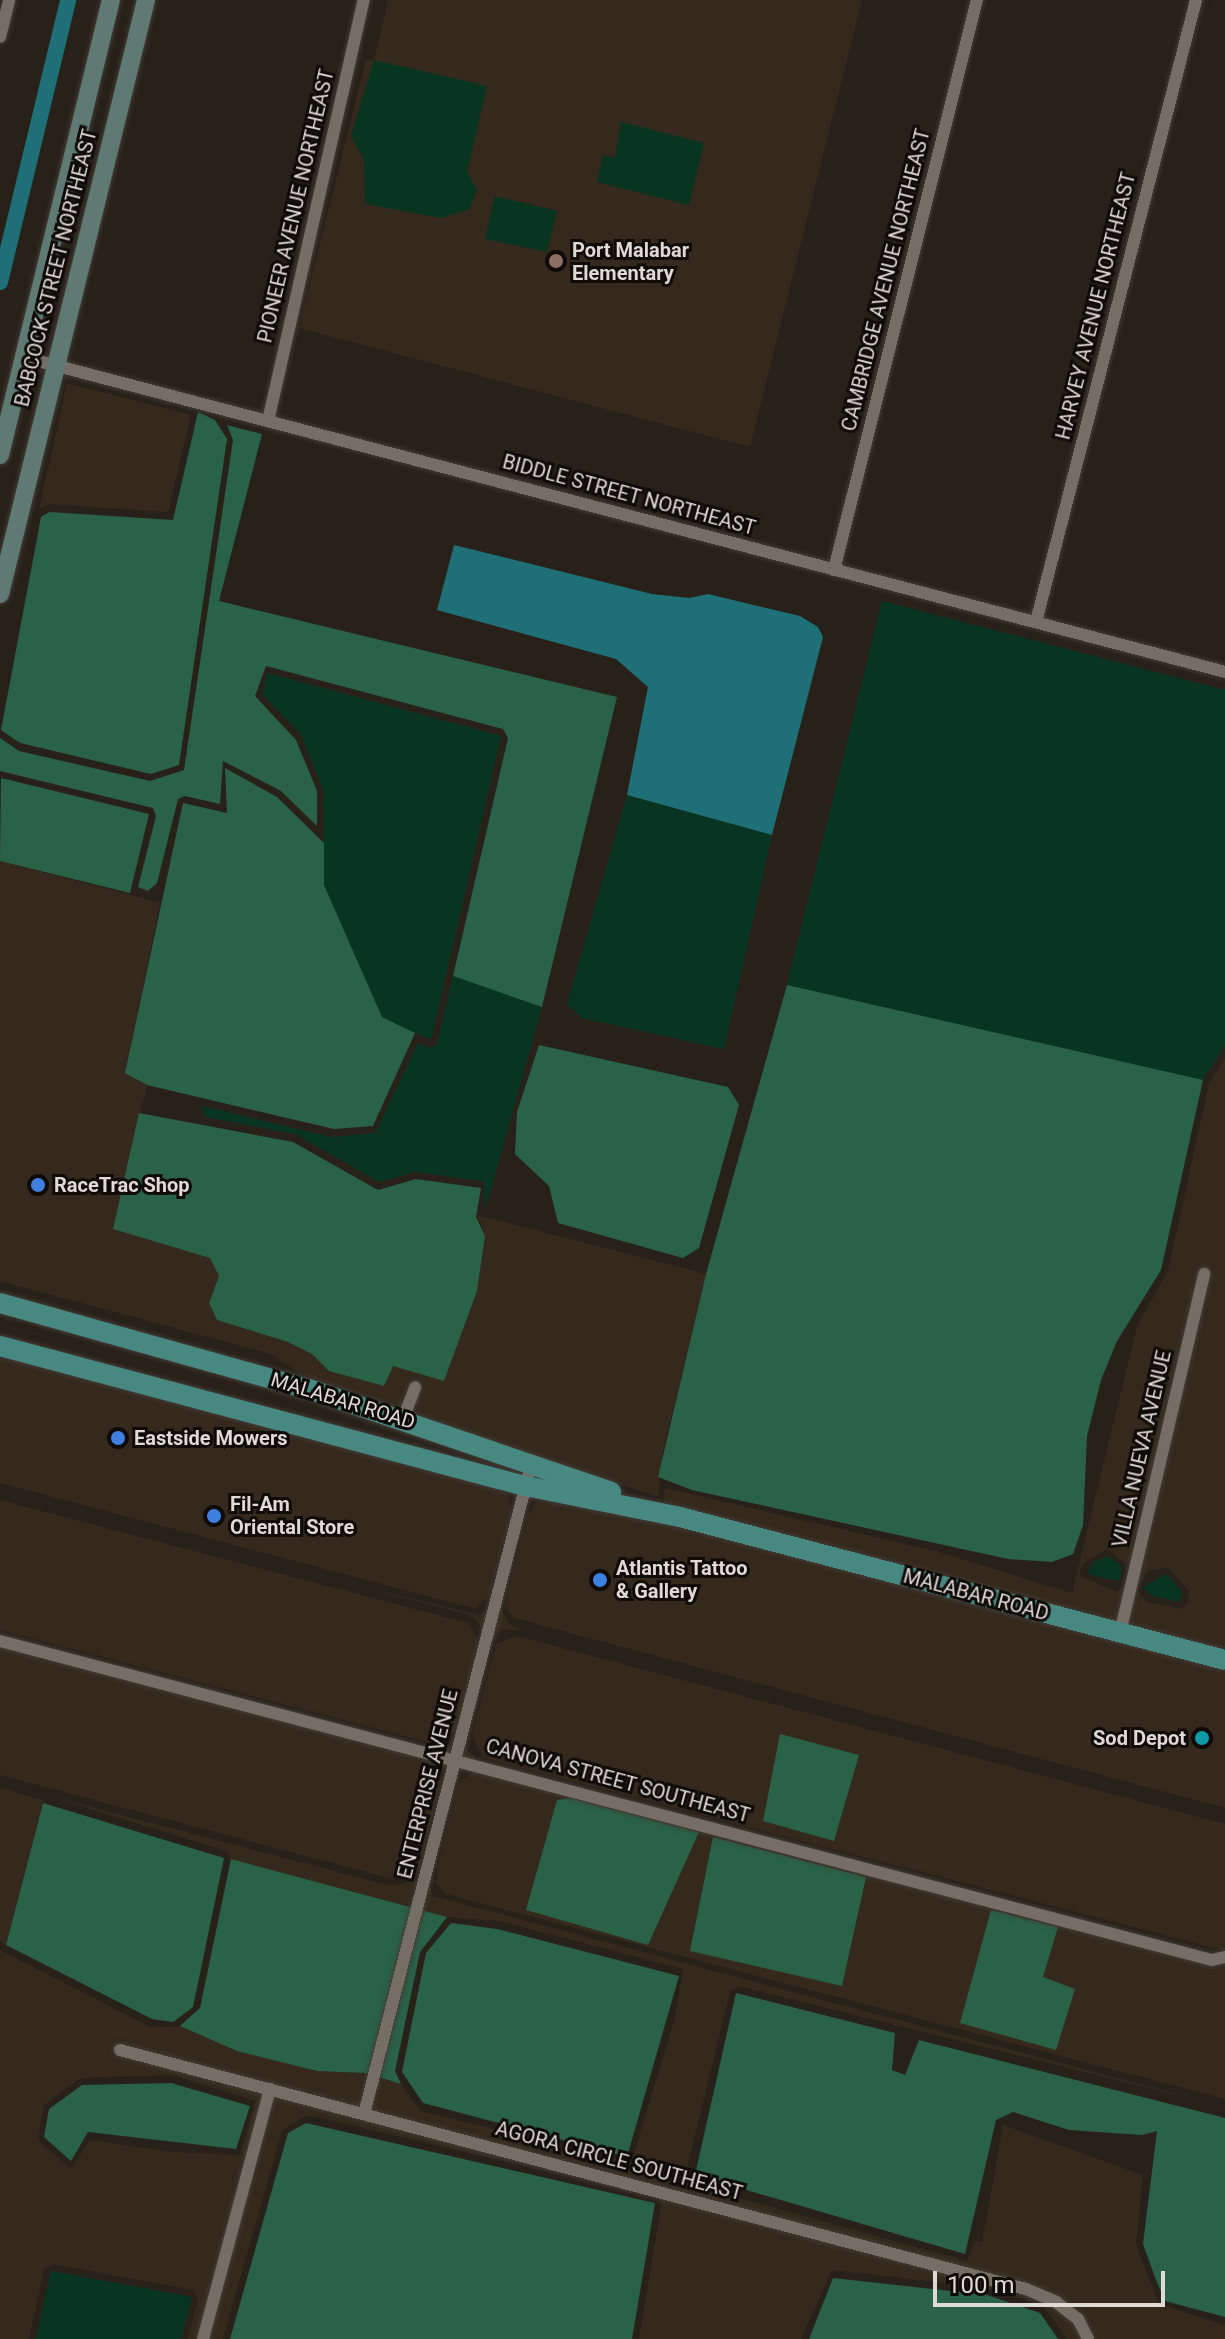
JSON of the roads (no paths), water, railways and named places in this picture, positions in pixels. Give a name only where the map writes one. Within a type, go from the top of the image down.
[{"type":"main road","name":"BABCOCK STREET NORTHEAST","points":[[0,455],[111,0]]},
{"type":"main road","name":"BABCOCK STREET NORTHEAST","points":[[0,594],[146,0]]},
{"type":"main road","name":"MALABAR ROAD","points":[[0,1303],[403,1419],[680,1517]]},
{"type":"main road","name":"MALABAR ROAD","points":[[0,1346],[525,1486],[680,1517],[1225,1660]]},
{"type":"main road","points":[[271,1417],[293,1416],[382,1438],[403,1419]]},
{"type":"street","points":[[0,37],[9,0]]},
{"type":"street","name":"PIONEER AVENUE NORTHEAST","points":[[268,421],[364,0]]},
{"type":"street","name":"CAMBRIDGE AVENUE NORTHEAST","points":[[834,570],[977,0]]},
{"type":"street","name":"HARVEY AVENUE NORTHEAST","points":[[1036,622],[1196,0]]},
{"type":"street","name":"BIDDLE STREET NORTHEAST","points":[[23,357],[1225,672]]},
{"type":"street","name":"VILLA NUEVA AVENUE","points":[[1120,1633],[1204,1274]]},
{"type":"street","points":[[403,1419],[415,1387]]},
{"type":"street","name":"ENTERPRISE AVENUE","points":[[364,2114],[531,1465]]},
{"type":"street","name":"CANOVA STREET SOUTHEAST","points":[[0,1641],[1212,1960],[1225,1957]]},
{"type":"street","name":"AGORA CIRCLE SOUTHEAST","points":[[120,2050],[1026,2289],[1067,2310],[1088,2339]]},
{"type":"street","points":[[203,2339],[270,2089]]},
{"type":"water","points":[[454,545],[652,594],[689,598],[708,594],[800,616],[818,627],[823,637],[772,835],[627,795],[648,687],[616,659],[437,610]]},
{"type":"waterway","points":[[0,282],[68,0]]},
{"type":"place","name":"Port Malabar Elementary","points":[[556,261]]},
{"type":"place","name":"RaceTrac Shop","points":[[38,1185]]},
{"type":"place","name":"Eastside Mowers","points":[[118,1438]]},
{"type":"place","name":"Fil-Am Oriental Store","points":[[214,1516]]},
{"type":"place","name":"Atlantis Tattoo & Gallery","points":[[600,1580]]},
{"type":"place","name":"Sod Depot","points":[[1202,1738]]}]
